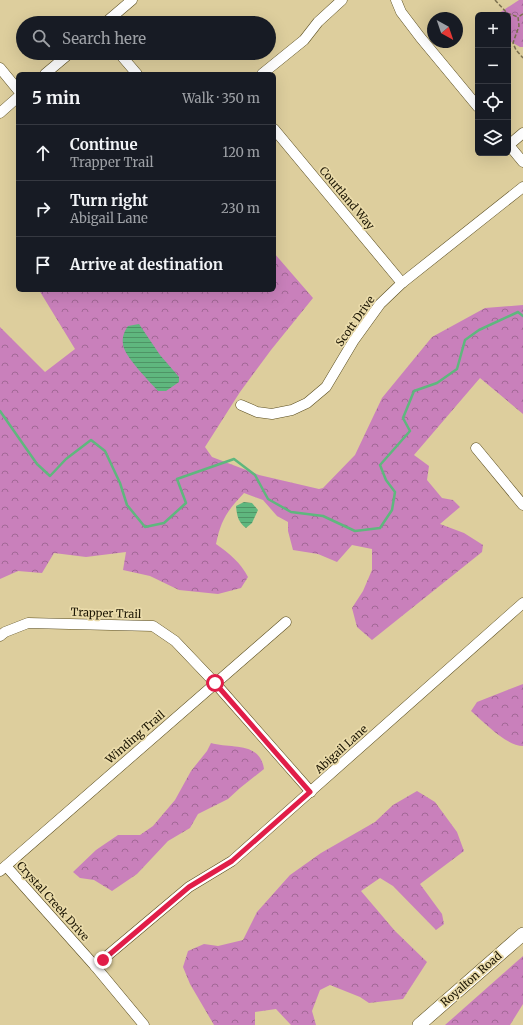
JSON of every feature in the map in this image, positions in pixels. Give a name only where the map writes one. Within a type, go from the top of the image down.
[{"type":"main road","name":"Royalton Road","points":[[419,1025],[523,934]]},
{"type":"street","points":[[113,16],[132,0]]},
{"type":"street","points":[[264,72],[304,40],[318,22],[342,0]]},
{"type":"street","points":[[396,0],[401,12],[420,38],[475,104]]},
{"type":"street","points":[[47,72],[62,60]]},
{"type":"street","points":[[125,60],[135,72]]},
{"type":"street","points":[[0,68],[16,88]]},
{"type":"street","points":[[0,113],[16,99]]},
{"type":"street","name":"Courtland Way","points":[[276,131],[402,282]]},
{"type":"street","points":[[511,142],[523,133]]},
{"type":"street","points":[[511,148],[523,162]]},
{"type":"street","name":"Scott Drive","points":[[241,405],[256,412],[272,414],[292,410],[307,403],[326,387],[354,340],[380,304],[402,282],[523,186]]},
{"type":"street","points":[[476,448],[523,505]]},
{"type":"street","name":"Abigail Lane","points":[[96,966],[189,887],[232,861],[523,603]]},
{"type":"street","name":"Winding Trail","points":[[3,869],[286,622]]},
{"type":"street","name":"Trapper Trail","points":[[0,636],[5,632],[28,623],[152,626],[175,641],[215,683],[310,792]]},
{"type":"street","name":"Crystal Creek Drive","points":[[3,869],[96,966],[144,1025]]},
{"type":"path","points":[[495,0],[507,14],[518,17],[523,14]]},
{"type":"path","points":[[518,17],[519,26],[513,43],[516,50],[523,58]]},
{"type":"green space","points":[[519,0],[523,0],[523,47],[520,47],[511,42],[511,12],[501,12]]},
{"type":"green space","points":[[276,255],[313,298],[271,350],[240,392],[205,447],[212,457],[259,475],[319,489],[323,488],[355,455],[382,398],[432,337],[485,308],[523,305],[523,414],[480,378],[414,455],[429,466],[427,480],[442,498],[453,500],[460,507],[440,524],[464,533],[483,545],[482,552],[372,640],[357,627],[352,608],[363,591],[372,570],[372,549],[352,545],[337,562],[318,554],[293,550],[288,531],[288,522],[277,516],[263,500],[244,493],[233,505],[226,516],[220,528],[216,544],[226,551],[242,567],[248,577],[241,588],[218,594],[179,590],[150,576],[123,570],[126,552],[86,557],[54,553],[42,573],[18,571],[0,579],[0,327],[45,372],[75,349],[40,292],[276,292]]},
{"type":"green space","points":[[523,684],[523,746],[516,745],[503,738],[471,711],[477,702]]},
{"type":"green space","points":[[211,743],[251,750],[257,754],[264,769],[228,799],[198,814],[190,828],[168,841],[137,874],[112,891],[94,880],[80,878],[73,872],[96,850],[118,835],[140,835],[153,826],[175,800],[191,771],[207,751]]},
{"type":"green space","points":[[417,791],[435,802],[457,832],[464,851],[420,884],[442,914],[444,924],[436,930],[393,886],[380,878],[361,891],[395,931],[427,962],[403,999],[369,1003],[360,997],[330,985],[320,990],[312,1011],[316,1025],[291,1025],[276,1009],[255,1012],[255,1025],[214,1025],[190,984],[183,967],[188,951],[204,944],[218,946],[243,940],[257,912],[290,875],[321,853],[375,822],[393,805]]},
{"type":"green space","points":[[523,956],[523,1004],[510,1025],[445,1025]]},
{"type":"shaded area","points":[[139,324],[160,355],[179,377],[179,382],[166,391],[158,391],[127,355],[124,349],[123,339],[128,326]]},
{"type":"shaded area","points":[[244,502],[252,503],[258,510],[252,523],[246,528],[238,518],[236,506]]},
{"type":"waterway","points":[[0,411],[37,464],[50,476],[66,459],[91,440],[105,451],[120,483],[127,505],[145,527],[164,523],[186,503],[177,479],[234,459],[255,475],[268,499],[291,512],[323,516],[355,531],[380,528],[392,510],[395,492],[386,480],[380,465],[410,431],[403,418],[414,391],[437,383],[457,369],[465,340],[479,330],[518,312],[523,316]]},
{"type":"route","points":[[103,960],[189,887],[232,861],[310,792],[215,683]]}]
